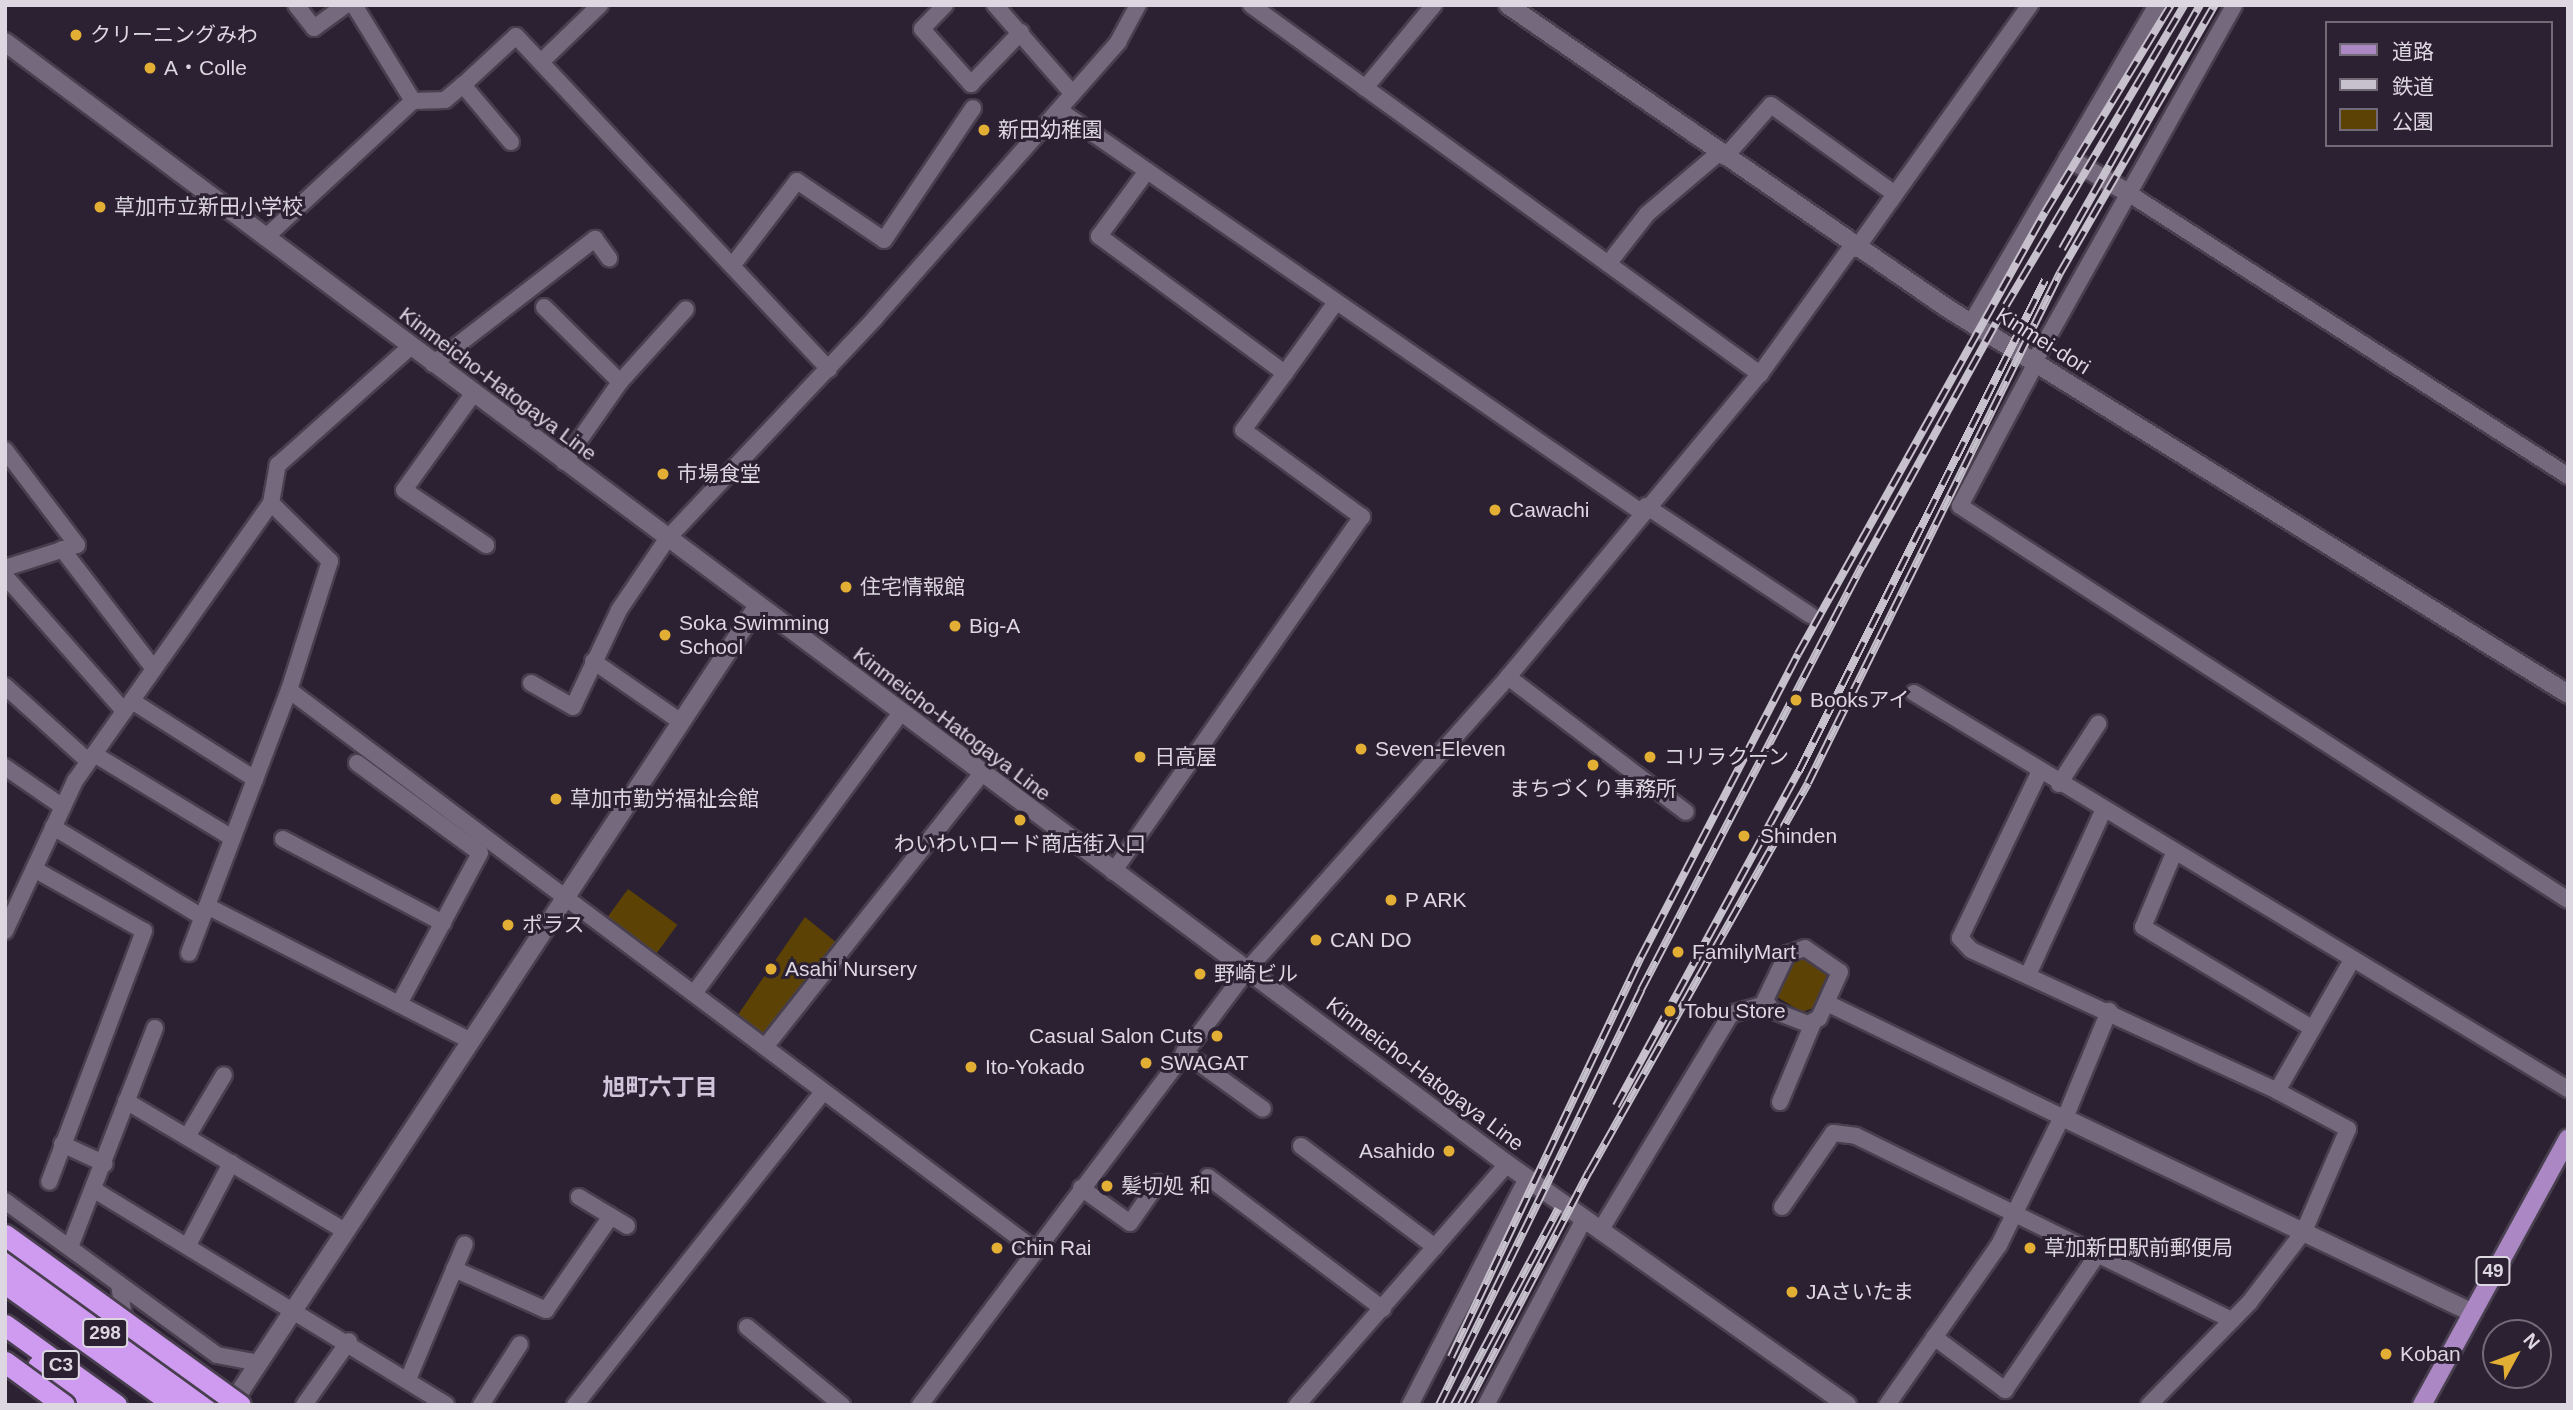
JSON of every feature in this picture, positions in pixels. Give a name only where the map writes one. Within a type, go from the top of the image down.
[{"type":"highway","points":[[5,1235],[240,1405]]},
{"type":"highway","name":"298","points":[[5,1262],[204,1405]]},
{"type":"highway","name":"C3","points":[[5,1283],[175,1405]]},
{"type":"highway","name":"C3","points":[[5,1325],[116,1405]]},
{"type":"highway","points":[[5,1343],[91,1405]]},
{"type":"highway","points":[[5,1362],[64,1405]]},
{"type":"main road","name":"49","points":[[2422,1405],[2471,1311],[2568,1138]]},
{"type":"street","points":[[296,5],[314,28],[346,5]]},
{"type":"street","points":[[354,5],[413,101]]},
{"type":"street","points":[[541,62],[600,5]]},
{"type":"street","points":[[945,5],[922,29],[971,84],[1021,32]]},
{"type":"street","points":[[995,5],[1073,94]]},
{"type":"street","points":[[531,683],[573,707],[593,661],[667,539],[829,369],[1059,110],[1118,42],[1138,5]]},
{"type":"street","points":[[1251,5],[1760,374]]},
{"type":"street","points":[[1365,88],[1434,5]]},
{"type":"street","points":[[923,1404],[1081,1188],[1248,969],[1508,677],[1643,509],[1760,374],[1895,194],[2030,5]]},
{"type":"street","points":[[1971,323],[2157,5]]},
{"type":"street","points":[[2234,5],[2125,191],[1960,506],[2568,900]]},
{"type":"street","name":"Kinmei-dori","points":[[1515,7],[1854,247],[1971,323],[2568,694]]},
{"type":"street","points":[[266,237],[413,101],[445,100],[516,36],[829,369]]},
{"type":"street","name":"Kinmeicho-Hatogaya Line","points":[[5,42],[757,607],[1248,969],[1507,1164],[1847,1405]]},
{"type":"street","points":[[463,85],[511,142]]},
{"type":"street","points":[[1608,264],[1647,214],[1722,155],[1771,105],[1895,194]]},
{"type":"street","points":[[732,266],[797,181],[884,240],[973,108]]},
{"type":"street","points":[[1059,110],[1336,302],[1643,509],[1810,615]]},
{"type":"street","points":[[2068,158],[2125,191],[2568,476]]},
{"type":"street","points":[[1147,171],[1099,236],[1285,373]]},
{"type":"street","points":[[433,364],[595,239],[609,258]]},
{"type":"street","points":[[1113,872],[1362,517],[1243,430],[1336,302]]},
{"type":"street","points":[[544,307],[620,382]]},
{"type":"street","points":[[564,462],[620,382],[686,309]]},
{"type":"street","points":[[5,931],[53,827],[91,758],[271,503],[278,465],[410,346]]},
{"type":"street","points":[[473,394],[404,490],[486,545]]},
{"type":"street","points":[[5,450],[77,544],[5,568]]},
{"type":"street","points":[[189,953],[289,690],[330,561],[271,503]]},
{"type":"street","points":[[62,549],[154,669]]},
{"type":"street","points":[[5,576],[128,706],[255,779]]},
{"type":"street","points":[[231,1405],[757,607]]},
{"type":"street","points":[[593,661],[681,722]]},
{"type":"street","points":[[1508,677],[1686,812]]},
{"type":"street","points":[[5,686],[91,758],[232,838]]},
{"type":"street","points":[[289,690],[565,901],[695,992],[822,1093],[1035,1250]]},
{"type":"street","points":[[1914,693],[2039,773],[2568,1089]]},
{"type":"street","points":[[695,992],[900,713]]},
{"type":"street","points":[[2059,784],[2098,724]]},
{"type":"street","points":[[357,764],[480,853],[399,1004]]},
{"type":"street","points":[[5,767],[63,807]]},
{"type":"street","points":[[2039,773],[1960,938],[1971,950],[2109,1011],[2277,1091],[2348,1129],[2304,1231],[2232,1320],[2150,1405]]},
{"type":"street","points":[[765,1047],[981,774]]},
{"type":"street","points":[[2028,975],[2104,811]]},
{"type":"street","points":[[53,827],[205,912],[471,1041]]},
{"type":"street","points":[[283,839],[443,923]]},
{"type":"street","points":[[2174,853],[2143,927],[2312,1028]]},
{"type":"street","points":[[34,869],[144,930],[49,1181]]},
{"type":"street","points":[[1767,1004],[1795,948],[1839,967],[1827,1003],[1813,1023],[1780,1102]]},
{"type":"street","points":[[2277,1091],[2352,960]]},
{"type":"street","points":[[1827,1003],[2471,1311]]},
{"type":"street","points":[[1600,1231],[1731,1014],[1767,1004],[1813,1023]]},
{"type":"street","points":[[1887,1405],[2013,1216],[2064,1117],[2109,1011]]},
{"type":"street","points":[[70,1247],[96,1191],[126,1101],[155,1028]]},
{"type":"street","points":[[1184,1052],[1263,1109]]},
{"type":"street","points":[[187,1137],[223,1075]]},
{"type":"street","points":[[575,1405],[822,1093]]},
{"type":"street","points":[[126,1101],[345,1231]]},
{"type":"street","points":[[1782,1207],[1833,1133],[1856,1136],[2095,1258],[2232,1320]]},
{"type":"street","points":[[62,1144],[105,1164]]},
{"type":"street","points":[[1301,1146],[1436,1247]]},
{"type":"street","points":[[188,1245],[231,1163]]},
{"type":"street","points":[[1297,1405],[1507,1164]]},
{"type":"street","points":[[1208,1177],[1383,1309]]},
{"type":"street","points":[[1410,1405],[1527,1178]]},
{"type":"street","points":[[1081,1188],[1130,1223],[1158,1183]]},
{"type":"street","points":[[96,1191],[409,1377],[445,1405]]},
{"type":"street","points":[[579,1197],[627,1226]]},
{"type":"street","points":[[5,1201],[217,1354],[259,1363]]},
{"type":"street","points":[[454,1269],[546,1310],[611,1216]]},
{"type":"street","points":[[1486,1405],[1584,1219]]},
{"type":"street","points":[[409,1377],[465,1244]]},
{"type":"street","points":[[1934,1337],[2005,1390],[2095,1258]]},
{"type":"street","points":[[119,1284],[129,1350]]},
{"type":"street","points":[[747,1327],[842,1405]]},
{"type":"street","points":[[304,1405],[349,1341]]},
{"type":"street","points":[[481,1405],[520,1344]]},
{"type":"street","points":[[5,1374],[37,1365]]},
{"type":"green space","points":[[628,889],[677,925],[655,956],[606,920]]},
{"type":"green space","points":[[805,917],[837,943],[762,1040],[735,1019]]},
{"type":"green space","points":[[1806,956],[1829,970],[1813,1008],[1802,1012],[1777,997],[1795,959]]},
{"type":"railway","points":[[1451,1357],[1641,957],[1798,654],[2045,212],[2171,5]]},
{"type":"railway","points":[[1439,1405],[1641,990],[1862,566],[2005,307],[2184,5]]},
{"type":"railway","points":[[2062,249],[2200,5]]},
{"type":"railway","points":[[1467,1405],[1589,1172],[1808,783],[2060,273],[2215,5]]},
{"type":"railway","points":[[1616,1106],[1799,771],[2045,280]]},
{"type":"railway","points":[[1454,1405],[1558,1209]]},
{"type":"place","name":"クリーニングみわ","points":[[76,35]]},
{"type":"place","name":"A・Colle","points":[[150,68]]},
{"type":"place","name":"新田幼稚園","points":[[984,130]]},
{"type":"place","name":"草加市立新田小学校","points":[[100,207]]},
{"type":"place","name":"市場食堂","points":[[663,474]]},
{"type":"place","name":"Cawachi","points":[[1495,510]]},
{"type":"place","name":"住宅情報館","points":[[846,587]]},
{"type":"place","name":"Big-A","points":[[955,626]]},
{"type":"place","name":"Soka Swimming School","points":[[665,635]]},
{"type":"place","name":"Booksアイ","points":[[1796,700]]},
{"type":"place","name":"Seven-Eleven","points":[[1361,749]]},
{"type":"place","name":"日高屋","points":[[1140,757]]},
{"type":"place","name":"コリラクーン","points":[[1650,757]]},
{"type":"place","name":"まちづくり事務所","points":[[1593,765]]},
{"type":"place","name":"草加市勤労福祉会館","points":[[556,799]]},
{"type":"place","name":"わいわいロード商店街入口","points":[[1020,820]]},
{"type":"place","name":"Shinden","points":[[1744,836]]},
{"type":"place","name":"P ARK","points":[[1391,900]]},
{"type":"place","name":"ポラス","points":[[508,925]]},
{"type":"place","name":"CAN DO","points":[[1316,940]]},
{"type":"place","name":"FamilyMart","points":[[1678,952]]},
{"type":"place","name":"Asahi Nursery","points":[[771,969]]},
{"type":"place","name":"野崎ビル","points":[[1200,974]]},
{"type":"place","name":"Tobu Store","points":[[1670,1011]]},
{"type":"place","name":"Casual Salon Cuts","points":[[1217,1036]]},
{"type":"place","name":"SWAGAT","points":[[1146,1063]]},
{"type":"place","name":"Ito-Yokado","points":[[971,1067]]},
{"type":"place","name":"Asahido","points":[[1449,1151]]},
{"type":"place","name":"髪切処 和","points":[[1107,1186]]},
{"type":"place","name":"Chin Rai","points":[[997,1248]]},
{"type":"place","name":"草加新田駅前郵便局","points":[[2030,1248]]},
{"type":"place","name":"JAさいたま","points":[[1792,1292]]},
{"type":"place","name":"Koban","points":[[2386,1354]]},
{"type":"district","name":"旭町六丁目","points":[[660,1087]]}]
